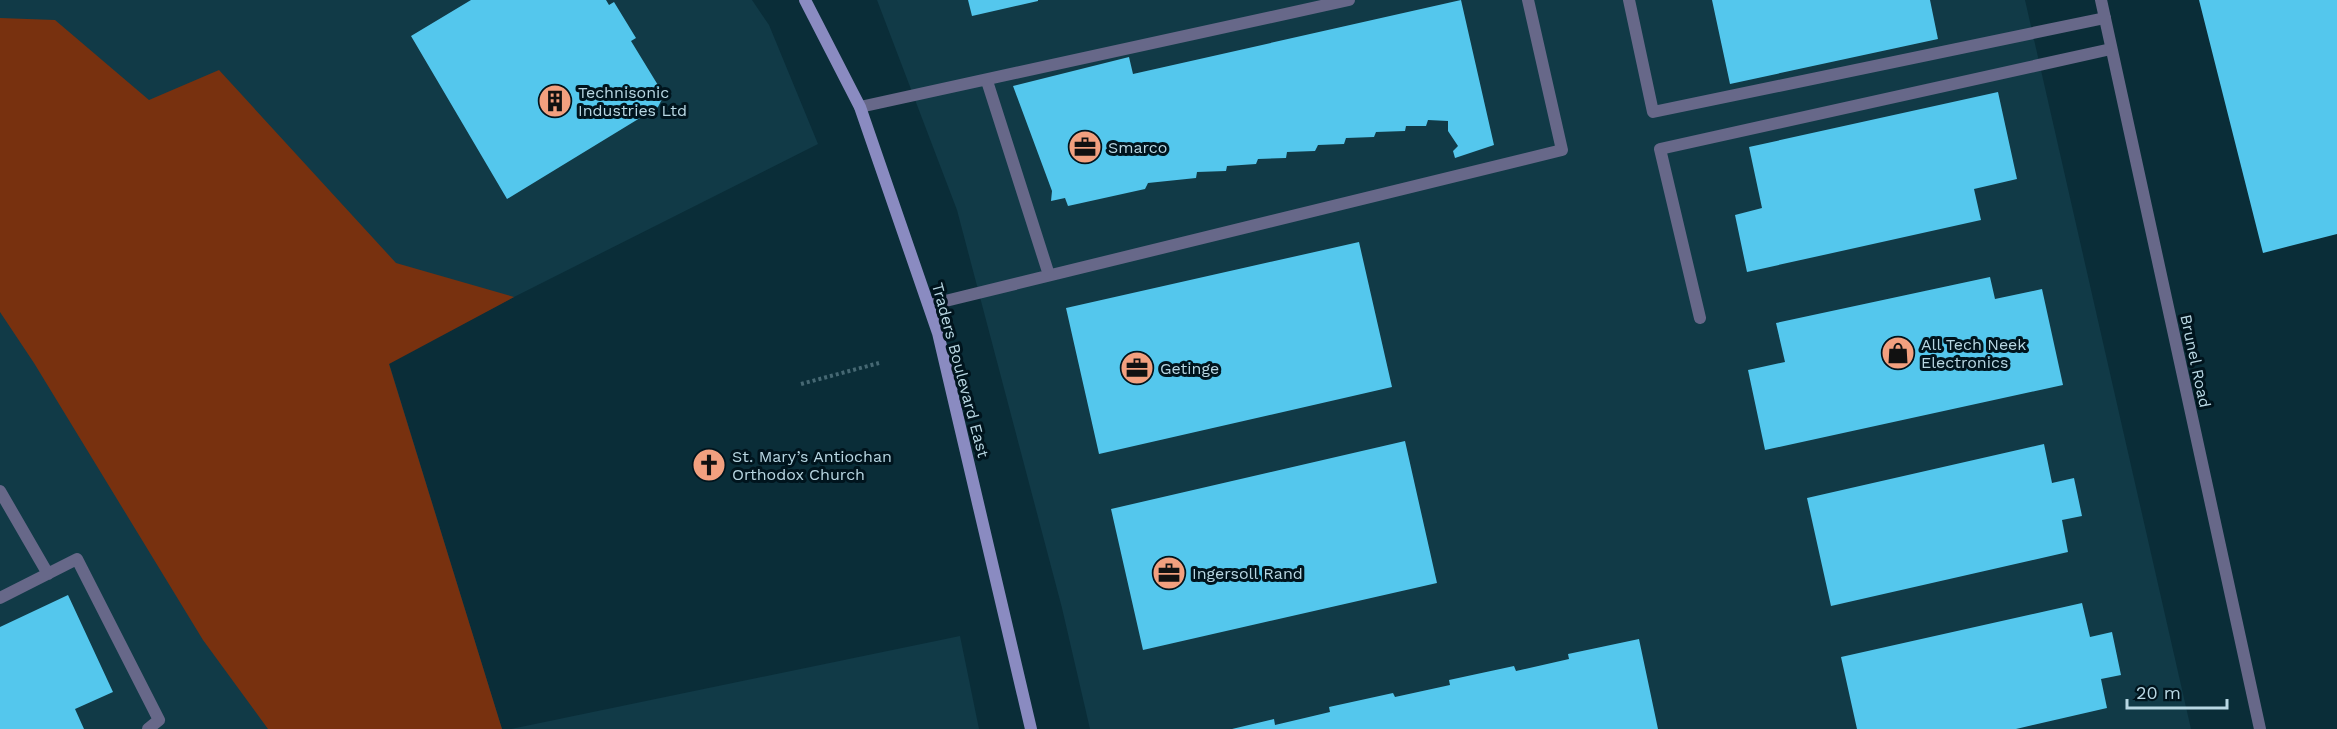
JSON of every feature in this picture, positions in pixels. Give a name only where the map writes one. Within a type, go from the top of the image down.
[{"type":"street","name":"Traders Boulevard East","points":[[806,0],[860,107],[929,304],[945,361],[1031,729]]},
{"type":"street","points":[[860,107],[1349,0]]},
{"type":"street","points":[[929,304],[1562,150],[1528,0]]},
{"type":"street","points":[[1629,0],[1653,112],[2104,18]]},
{"type":"street","name":"Brunel Road","points":[[2101,0],[2260,729]]},
{"type":"street","points":[[1700,318],[1660,148],[2110,49]]},
{"type":"street","points":[[987,81],[1049,275]]},
{"type":"street","points":[[0,491],[48,574]]},
{"type":"street","points":[[0,598],[76,559],[159,720],[148,729]]},
{"type":"path","points":[[801,384],[879,363]]},
{"type":"shaded area","points":[[0,0],[752,0],[769,25],[818,144],[514,297],[389,363],[502,729],[0,729]]},
{"type":"shaded area","points":[[877,0],[2025,0],[2191,729],[1090,729],[1062,608],[957,210]]},
{"type":"shaded area","points":[[0,18],[55,20],[149,100],[219,70],[396,263],[514,297],[389,364],[502,729],[268,729],[203,640],[34,363],[0,312]]},
{"type":"shaded area","points":[[960,636],[979,729],[511,729]]},
{"type":"building","name":"Technisonic Industries Ltd","points":[[471,0],[606,0],[609,5],[614,2],[636,38],[631,41],[664,95],[658,107],[507,199],[411,36]]},
{"type":"building","points":[[968,0],[1038,0],[1038,1],[972,16]]},
{"type":"building","points":[[1461,0],[1494,145],[1455,158],[1453,151],[1458,146],[1448,131],[1448,121],[1428,120],[1426,126],[1406,126],[1405,131],[1376,132],[1374,137],[1346,138],[1344,144],[1318,145],[1315,151],[1287,152],[1286,158],[1258,159],[1256,164],[1227,166],[1226,171],[1197,172],[1196,178],[1148,183],[1145,189],[1068,206],[1065,198],[1051,201],[1052,191],[1013,86],[1129,57],[1133,74]]},
{"type":"building","points":[[1712,0],[1930,0],[1938,39],[1730,84]]},
{"type":"building","points":[[2199,0],[2337,0],[2337,234],[2263,253]]},
{"type":"building","points":[[1998,92],[2017,179],[1974,189],[1981,220],[1747,272],[1735,215],[1762,208],[1749,147]]},
{"type":"building","points":[[1359,242],[1392,387],[1099,454],[1066,308]]},
{"type":"building","points":[[1990,277],[1995,299],[2042,289],[2063,385],[1765,450],[1748,370],[1785,362],[1776,323]]},
{"type":"building","points":[[1405,441],[1437,583],[1143,650],[1111,509]]},
{"type":"building","points":[[2044,444],[2052,483],[2074,478],[2082,516],[2062,520],[2068,552],[1831,606],[1807,498]]},
{"type":"building","points":[[68,595],[113,692],[75,709],[84,729],[0,729],[0,627]]},
{"type":"building","points":[[2082,603],[2090,637],[2112,632],[2121,675],[2101,679],[2107,708],[2016,729],[1857,729],[1841,657]]},
{"type":"building","points":[[1639,639],[1658,729],[1232,729],[1274,719],[1275,725],[1330,712],[1329,707],[1393,693],[1395,697],[1450,685],[1449,680],[1514,666],[1516,671],[1569,659],[1568,654]]},
{"type":"place","name":"Technisonic Industries Ltd","points":[[555,101]]},
{"type":"place","name":"Smarco","points":[[1085,147]]},
{"type":"place","name":"All Tech Neek Electronics","points":[[1898,353]]},
{"type":"place","name":"Getinge","points":[[1137,368]]},
{"type":"place","name":"St. Mary’s Antiochan Orthodox Church","points":[[709,465]]},
{"type":"place","name":"Ingersoll Rand","points":[[1169,573]]}]
